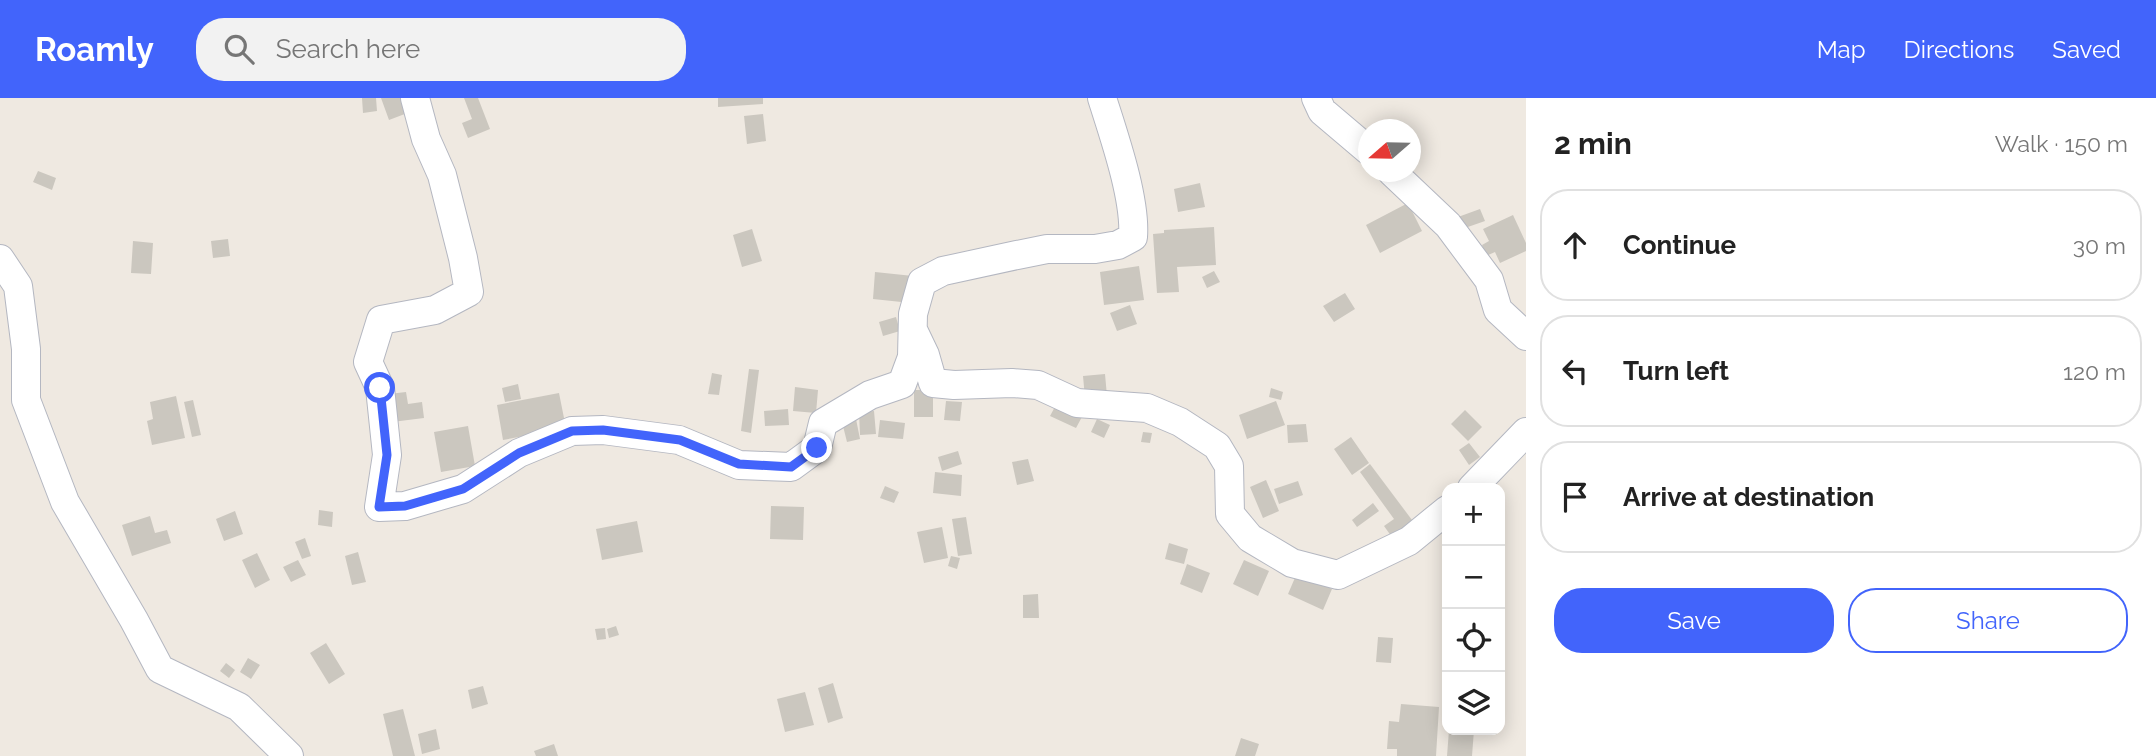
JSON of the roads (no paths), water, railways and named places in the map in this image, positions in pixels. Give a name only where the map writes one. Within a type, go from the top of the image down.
[{"type":"street","points":[[415,98],[426,139],[442,175],[469,292],[435,310],[381,320],[368,362],[380,388],[387,455],[379,507],[405,506],[463,489],[519,453],[572,431],[603,430],[680,440],[739,464],[791,467],[817,448],[823,423],[870,395],[902,384],[912,357],[914,314],[922,282],[943,271],[1047,249],[1118,245],[1133,237],[1135,220],[1102,98]]},
{"type":"street","points":[[1317,98],[1322,111],[1358,142]]},
{"type":"street","points":[[1403,182],[1448,225],[1489,280],[1498,310],[1526,336]]},
{"type":"street","points":[[0,260],[19,286],[26,349],[26,400],[65,502],[160,669],[239,707],[289,756]]},
{"type":"street","points":[[913,329],[925,355],[933,383],[1038,385],[1077,404],[1147,408],[1180,422],[1216,446],[1229,466],[1230,514],[1250,538],[1292,563],[1338,575],[1409,541],[1442,514]]},
{"type":"street","points":[[1478,483],[1523,444]]}]
